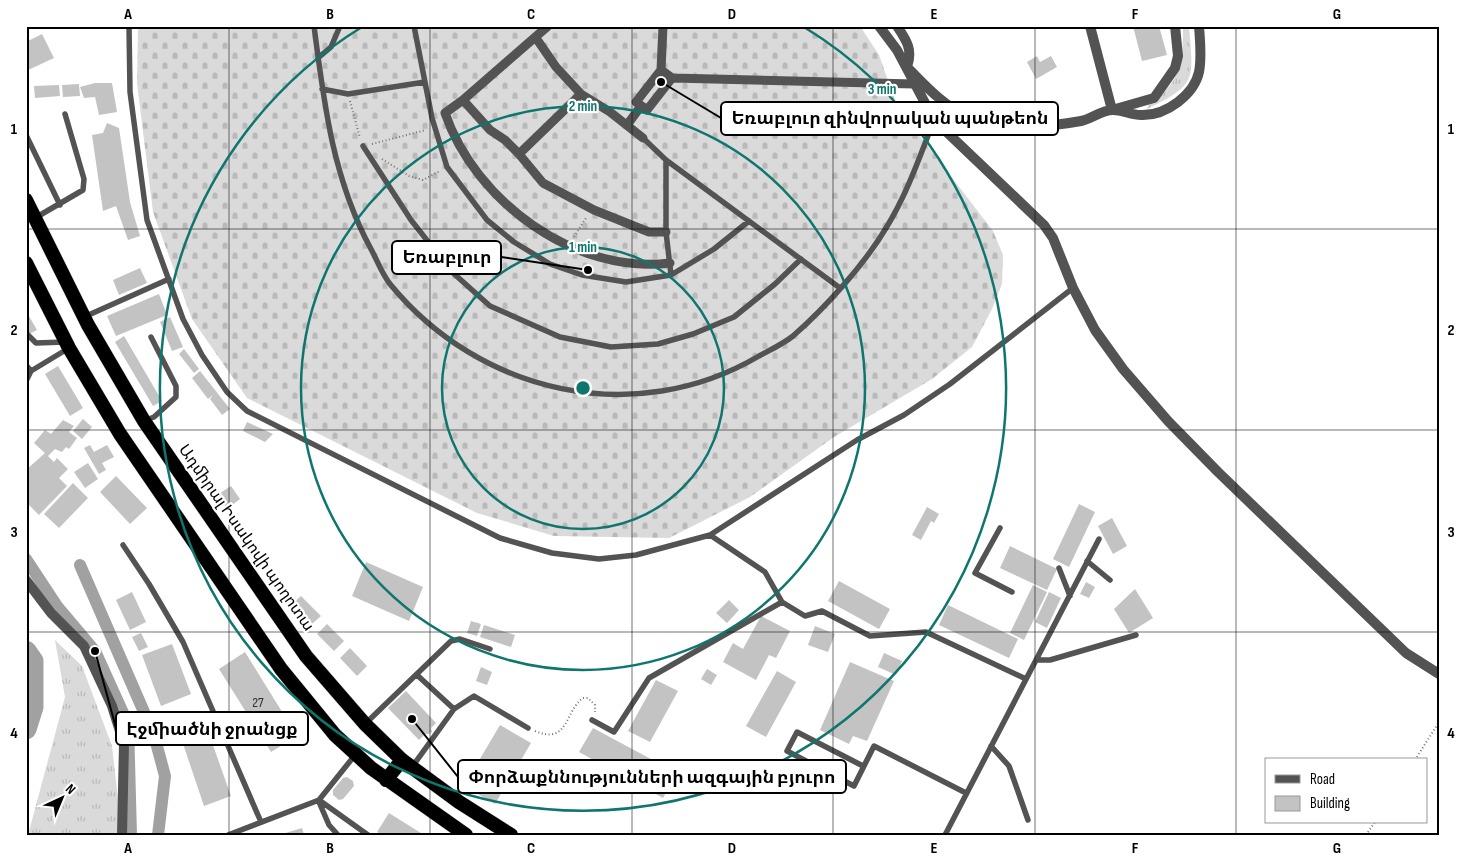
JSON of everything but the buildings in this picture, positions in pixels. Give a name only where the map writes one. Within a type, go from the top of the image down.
[{"type":"highway","name":"Ադմիրալ Իսակովի պողոտա","points":[[26,200],[84,317],[144,421],[306,656],[365,724],[407,764],[459,802],[511,835]]},
{"type":"highway","points":[[26,263],[67,345],[153,485],[281,669],[335,735],[356,755],[386,780],[466,835]]},
{"type":"highway","points":[[386,780],[407,764]]},
{"type":"street","points":[[548,26],[463,100],[445,113],[453,136],[473,166],[494,190],[517,212],[544,232],[599,258],[652,265],[670,263]]},
{"type":"street","points":[[663,26],[661,70],[636,102],[647,110],[672,78]]},
{"type":"street","points":[[879,26],[907,66],[948,105],[969,117],[992,125],[1032,126],[1082,121],[1154,98],[1175,68],[1178,56],[1175,26]]},
{"type":"street","points":[[897,26],[908,43],[911,56],[907,66],[914,84],[934,120],[1044,225],[1053,238],[1073,288],[1095,330],[1123,369],[1168,421],[1218,472],[1406,653],[1439,674]]},
{"type":"street","points":[[1090,26],[1112,110]]},
{"type":"street","points":[[1112,110],[1141,116],[1163,112],[1176,103],[1196,82],[1198,76],[1201,54],[1199,26]]},
{"type":"street","points":[[536,38],[556,67],[581,94],[643,138]]},
{"type":"street","points":[[661,70],[672,78],[914,84]]},
{"type":"street","points":[[519,154],[581,94]]},
{"type":"street","points":[[463,100],[490,130],[505,140],[519,154],[543,182],[592,208],[649,232],[666,232]]},
{"type":"street","points":[[627,125],[641,106]]},
{"type":"street","points":[[26,580],[51,613],[84,646],[112,706],[124,744],[122,835]]},
{"type":"lane","points":[[129,26],[130,92],[146,220],[183,319],[202,355],[236,402],[247,411],[500,538],[552,553],[599,558],[636,555],[710,535],[857,440],[904,415],[950,384],[1073,288]]},
{"type":"lane","points":[[314,26],[322,89],[334,156],[354,218],[389,283],[436,330],[487,362],[541,385],[604,396],[674,390],[731,373],[792,337],[856,271],[886,228],[908,184],[934,120]]},
{"type":"lane","points":[[318,58],[331,47],[340,26]]},
{"type":"lane","points":[[414,26],[435,128],[447,167],[487,220],[514,242],[550,264],[582,275],[626,282],[670,275],[714,249],[749,221]]},
{"type":"lane","points":[[906,26],[928,26]]},
{"type":"lane","points":[[322,89],[348,94],[425,82]]},
{"type":"lane","points":[[35,218],[83,190],[84,179],[65,114]]},
{"type":"lane","points":[[26,135],[60,205]]},
{"type":"lane","points":[[643,138],[666,160],[840,288]]},
{"type":"lane","points":[[363,146],[411,220],[452,272],[490,306],[560,337],[611,347],[658,344],[692,334],[734,317],[775,284],[801,259]]},
{"type":"lane","points":[[666,160],[666,232],[670,275]]},
{"type":"lane","points":[[84,317],[169,280]]},
{"type":"lane","points":[[26,333],[36,343],[67,345]]},
{"type":"lane","points":[[144,421],[154,417],[176,397],[176,386],[151,337]]},
{"type":"lane","points":[[26,381],[31,371],[67,345]]},
{"type":"lane","points":[[26,365],[31,371]]},
{"type":"lane","points":[[1000,528],[975,572],[1012,592]]},
{"type":"lane","points":[[710,535],[765,572],[782,602],[805,616],[822,611],[870,636],[926,632],[1026,679]]},
{"type":"lane","points":[[944,835],[1099,539]]},
{"type":"lane","points":[[122,545],[149,584],[183,642],[261,822]]},
{"type":"lane","points":[[1088,561],[1110,580]]},
{"type":"lane","points":[[1059,568],[1070,596]]},
{"type":"lane","points":[[592,720],[614,732],[649,678],[782,602]]},
{"type":"lane","points":[[1036,660],[1050,660],[1136,635]]},
{"type":"lane","points":[[365,724],[455,639],[490,649]]},
{"type":"lane","points":[[417,675],[454,709]]},
{"type":"lane","points":[[407,764],[454,709],[474,696],[528,728]]},
{"type":"lane","points":[[863,766],[796,732],[787,751],[854,786],[874,746],[966,793]]},
{"type":"lane","points":[[991,746],[1009,766],[1028,820]]},
{"type":"lane","points":[[230,834],[318,800],[356,755]]},
{"type":"lane","points":[[318,800],[330,825],[338,835]]},
{"type":"lane","points":[[318,800],[368,835]]},
{"type":"path","points":[[348,94],[363,146],[409,176],[423,180],[447,167]]},
{"type":"path","points":[[363,146],[435,128]]},
{"type":"path","points":[[568,245],[592,208]]},
{"type":"path","points":[[528,728],[548,735],[556,734],[567,723],[579,701],[583,698],[588,698],[596,705],[592,720]]},
{"type":"path","points":[[1416,758],[1439,722]]},
{"type":"path","points":[[1366,835],[1373,824]]},
{"type":"green space","points":[[138,26],[860,26],[879,55],[897,106],[993,231],[1003,255],[1002,284],[992,309],[972,347],[932,379],[834,437],[750,497],[669,538],[554,536],[477,513],[247,398],[192,319],[153,212],[137,83]]},
{"type":"green space","points":[[1183,26],[1189,26],[1191,69],[1189,78],[1176,93],[1147,109],[1170,86],[1175,78],[1182,54]]},
{"type":"green space","points":[[55,640],[82,666],[112,746],[122,835],[28,835],[65,697]]},
{"type":"waterway","points":[[26,559],[57,606],[95,651],[128,724],[131,835]]},
{"type":"waterway","points":[[80,565],[154,735],[165,776],[158,835]]},
{"type":"waterway","points":[[26,651],[33,661],[33,707],[26,729]]},
{"type":"place","name":"Եռաբլուր զինվորական պանթեոն","points":[[661,82]]},
{"type":"place","name":"Եռաբլուր","points":[[588,270]]},
{"type":"place","name":"Էջմիածնի ջրանցք","points":[[95,651]]},
{"type":"place","name":"Փորձաքննությունների ազգային բյուրո","points":[[412,719]]}]
